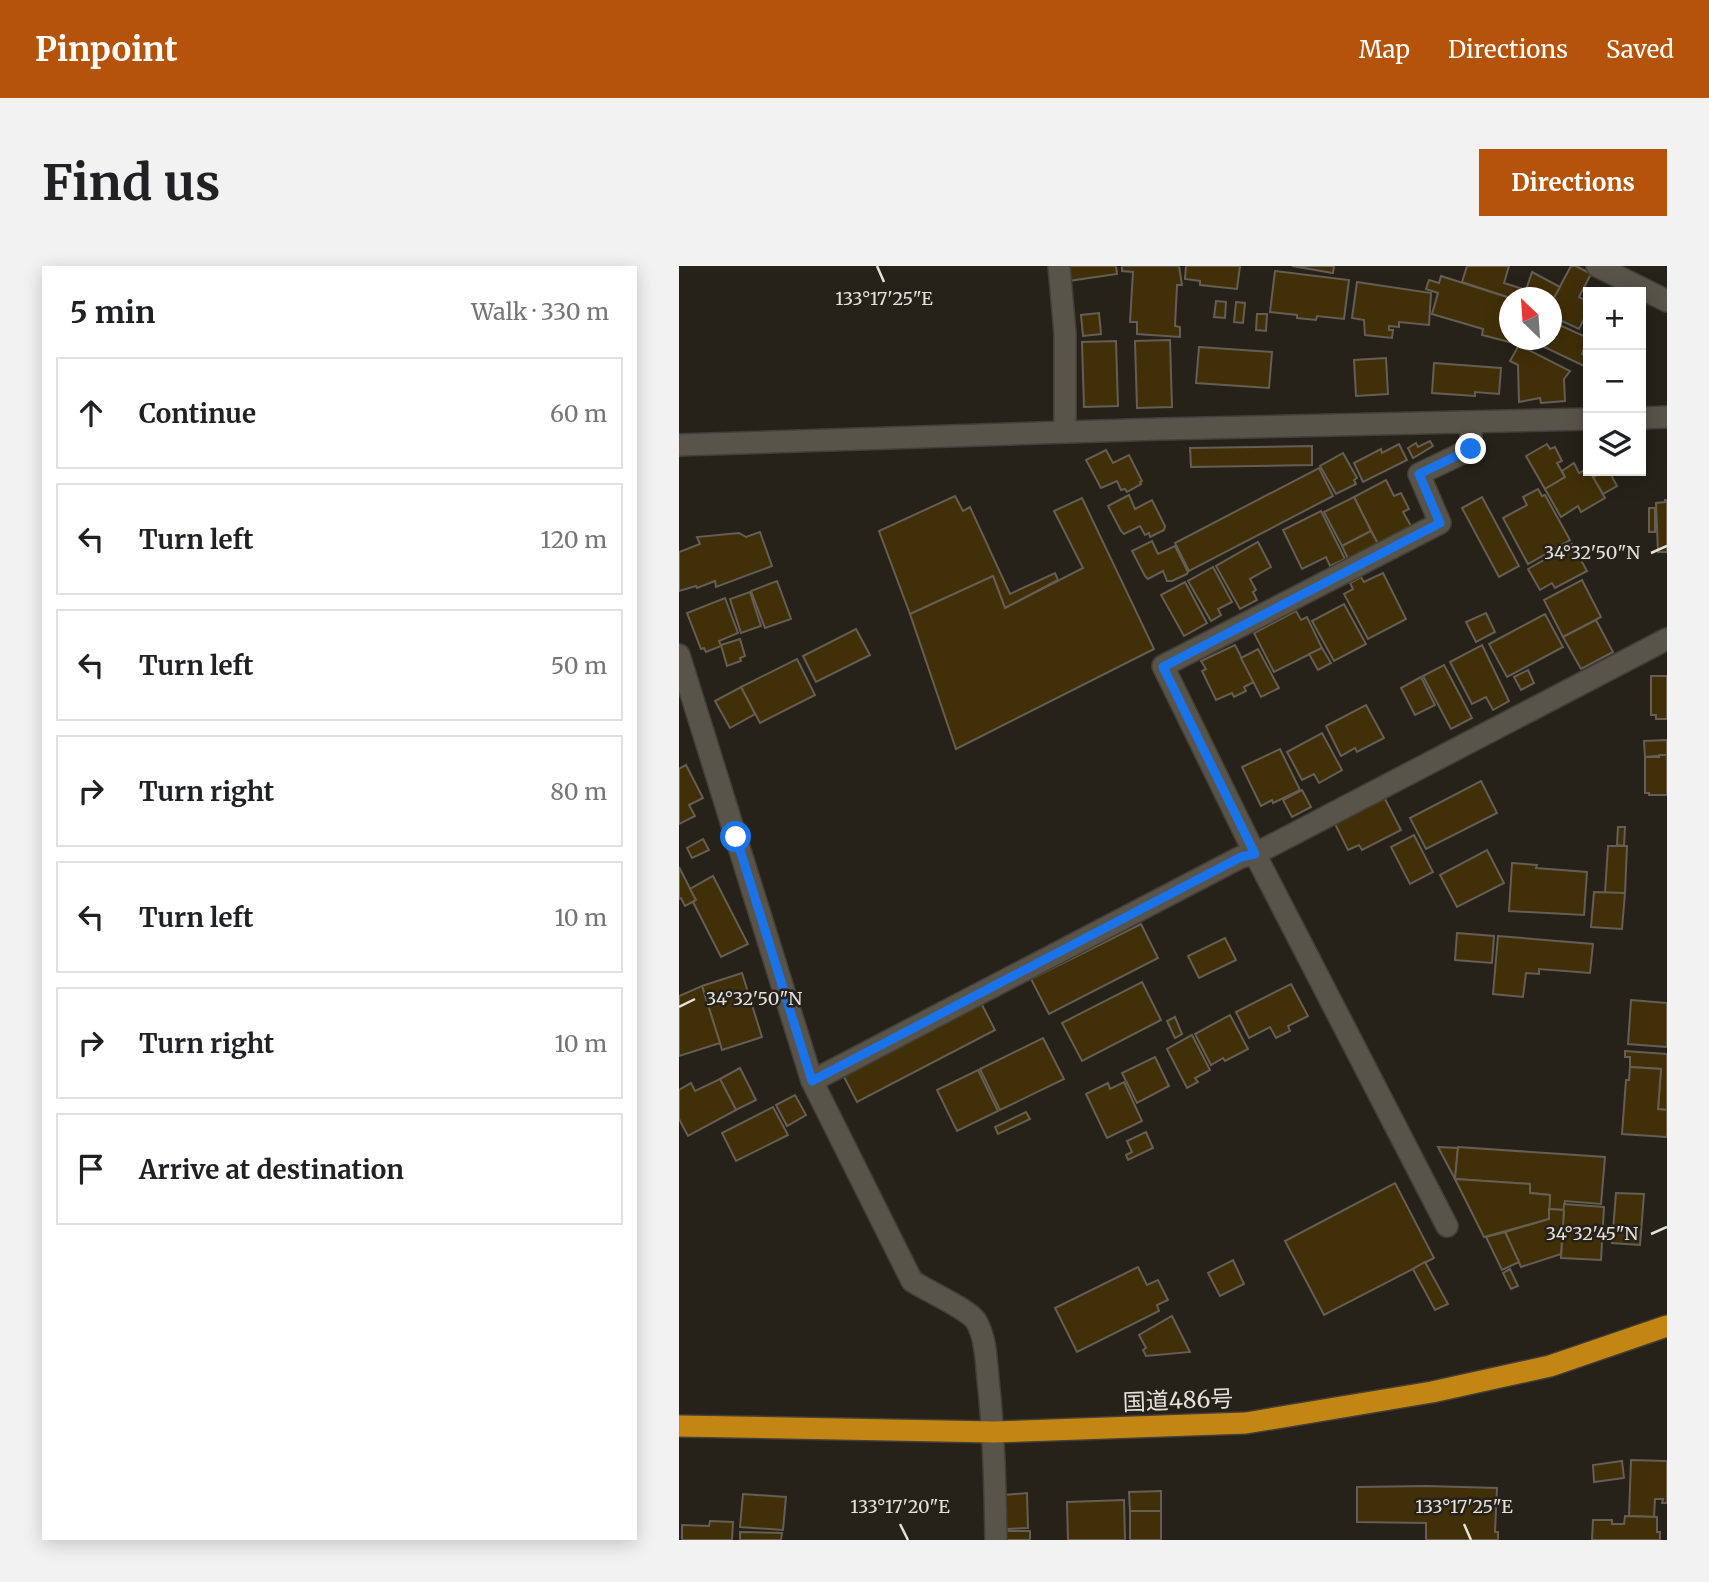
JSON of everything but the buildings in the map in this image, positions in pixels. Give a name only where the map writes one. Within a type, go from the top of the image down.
[{"type":"highway","name":"国道486号","points":[[679,1426],[994,1432],[1246,1423],[1432,1392],[1550,1366],[1667,1326]]},
{"type":"street","points":[[1059,266],[1065,333],[1065,432]]},
{"type":"street","points":[[1597,266],[1665,294]]},
{"type":"street","points":[[1646,418],[1667,417]]},
{"type":"street","points":[[679,445],[1583,419]]},
{"type":"street","points":[[1447,1226],[1255,854],[1163,667],[1440,523],[1419,474],[1471,449],[1471,422]]},
{"type":"street","points":[[812,1081],[1667,639]]},
{"type":"street","points":[[680,658],[812,1081],[912,1281],[958,1307],[975,1320],[985,1346],[994,1432],[996,1540]]},
{"type":"route","points":[[736,837],[812,1081],[1241,857],[1255,854],[1163,667],[1440,523],[1419,474],[1471,449]]}]
